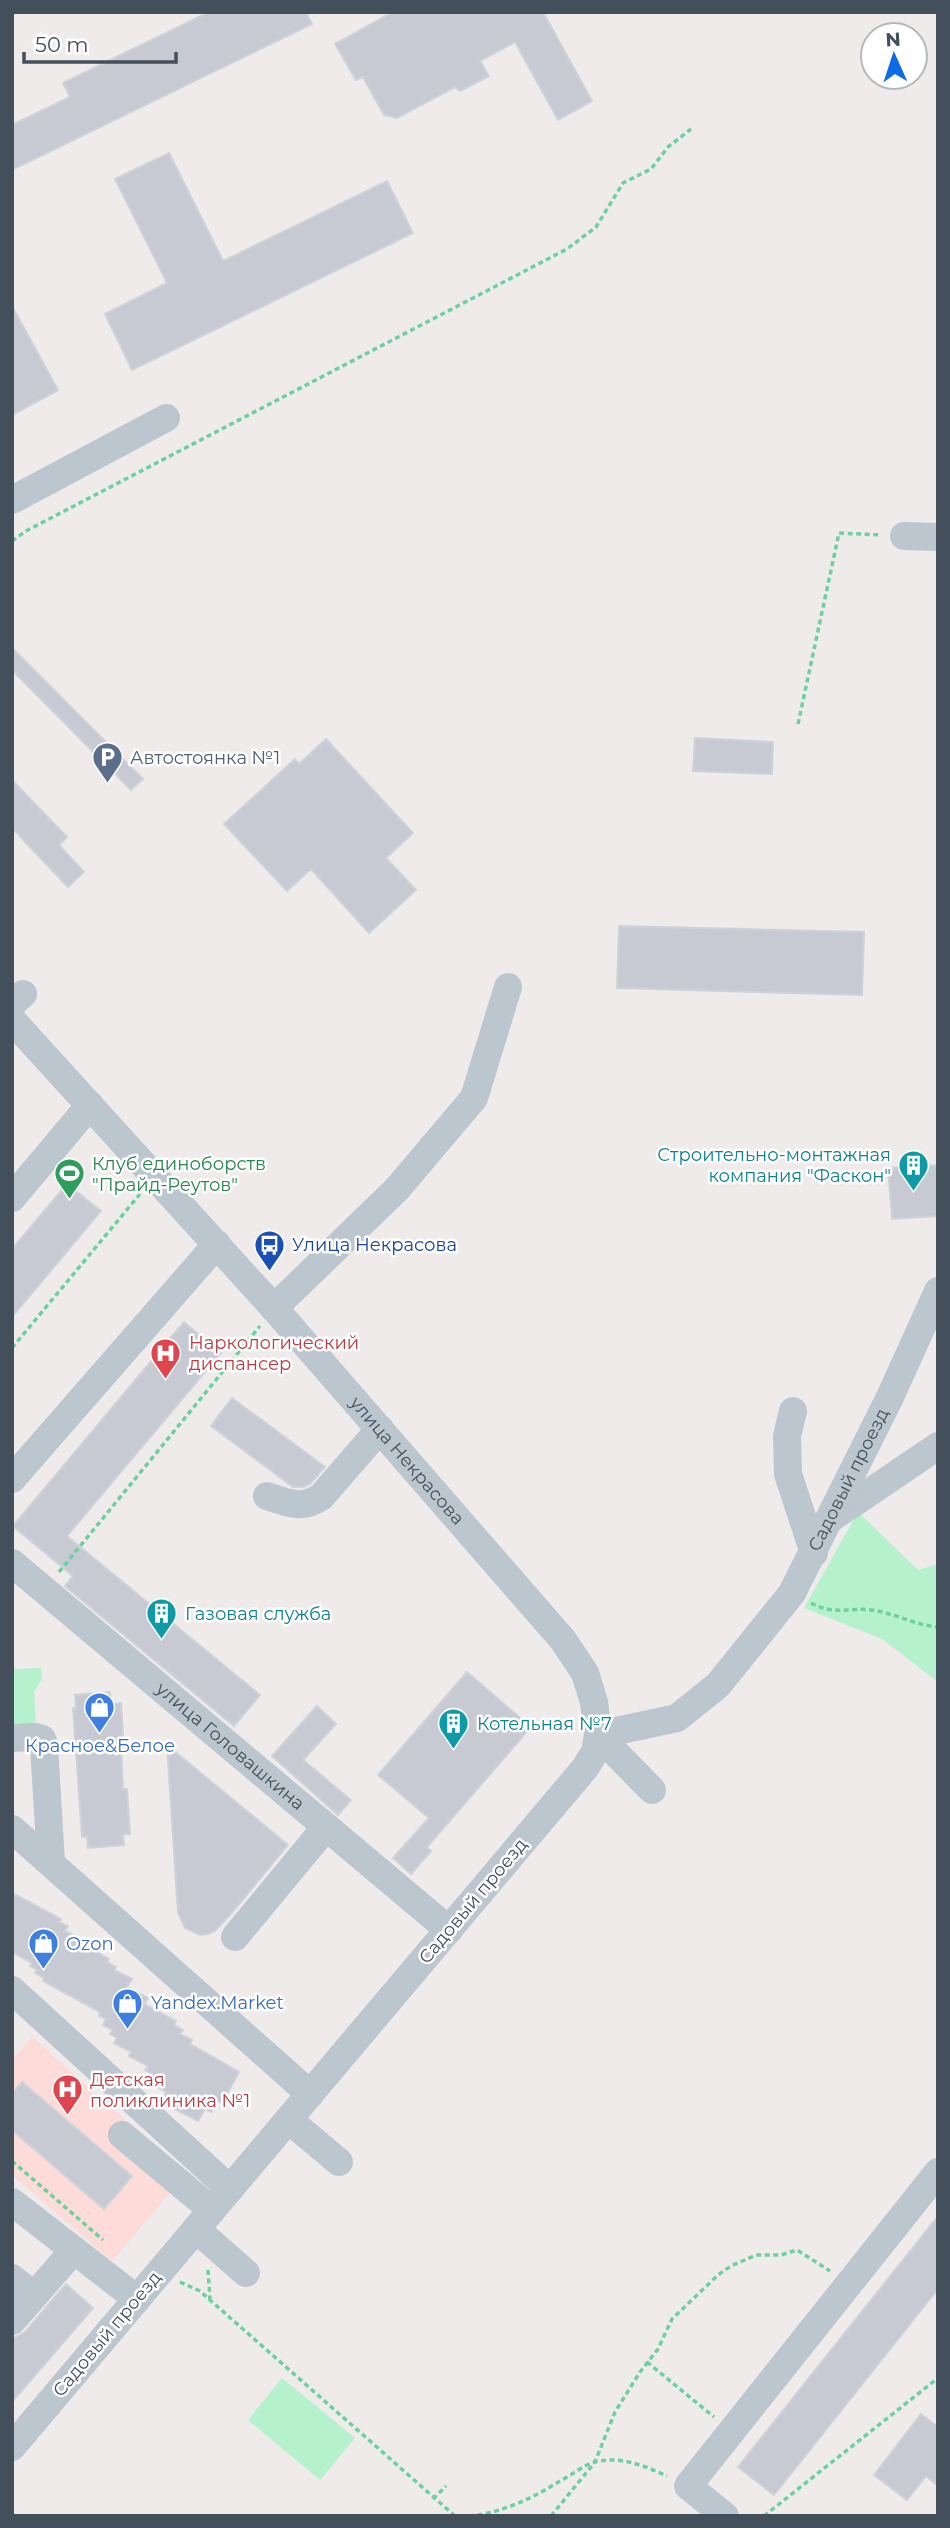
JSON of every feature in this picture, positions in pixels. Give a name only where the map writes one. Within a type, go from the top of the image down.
[{"type":"street","points":[[12,500],[166,418]]},
{"type":"street","points":[[904,536],[938,537]]},
{"type":"street","points":[[274,1308],[397,1189],[474,1098],[508,987]]},
{"type":"street","name":"улица Некрасова","points":[[12,1020],[274,1308],[563,1640],[585,1673],[594,1702],[598,1735]]},
{"type":"street","points":[[12,1198],[90,1105]]},
{"type":"street","points":[[12,1479],[217,1244]]},
{"type":"street","name":"Садовый проезд","points":[[12,2447],[585,1768],[595,1752],[598,1735],[677,1718],[718,1685],[792,1593],[904,1367],[938,1291]]},
{"type":"street","points":[[793,1411],[788,1436],[788,1474],[814,1553]]},
{"type":"street","points":[[267,1496],[288,1503],[309,1505],[321,1497],[380,1429]]},
{"type":"street","points":[[829,1520],[938,1446]]},
{"type":"street","name":"улица Головашкина","points":[[12,1563],[326,1827],[409,1888],[449,1930]]},
{"type":"street","points":[[598,1735],[652,1790]]},
{"type":"street","points":[[12,1738],[43,1739],[51,1863]]},
{"type":"street","points":[[235,1937],[326,1827]]},
{"type":"street","points":[[12,1829],[310,2094]]},
{"type":"street","points":[[12,1990],[213,2209],[246,2273]]},
{"type":"street","points":[[289,2120],[340,2162]]},
{"type":"street","points":[[122,2135],[213,2209]]},
{"type":"street","points":[[725,2516],[688,2486],[938,2172]]},
{"type":"street","points":[[12,2202],[137,2299]]},
{"type":"street","points":[[12,2321],[74,2250]]},
{"type":"street","points":[[12,2278],[34,2296]]},
{"type":"path","points":[[12,541],[567,248],[596,227],[623,183],[651,169],[668,147],[691,129]]},
{"type":"path","points":[[798,724],[839,533],[904,536]]},
{"type":"path","points":[[12,1348],[154,1175]]},
{"type":"path","points":[[44,1590],[274,1308]]},
{"type":"path","points":[[792,1593],[826,1611],[873,1610],[924,1626],[938,1627]]},
{"type":"path","points":[[12,2161],[109,2245]]},
{"type":"path","points":[[551,2516],[595,2462],[615,2412],[658,2349],[672,2319],[718,2275],[756,2255],[781,2255],[797,2249],[850,2284]]},
{"type":"path","points":[[173,2279],[200,2291],[455,2516]]},
{"type":"path","points":[[648,2362],[732,2431]]},
{"type":"path","points":[[764,2516],[938,2378]]},
{"type":"path","points":[[469,2516],[481,2515],[531,2499],[595,2462],[632,2462],[688,2486]]},
{"type":"path","points":[[433,2499],[446,2486]]},
{"type":"shaded area","name":"Детская поликлиника №1","points":[[32,2037],[186,2174],[112,2261],[12,2175],[12,2060]]},
{"type":"green space","points":[[858,1512],[918,1570],[938,1564],[938,1682],[882,1639],[804,1608]]},
{"type":"green space","points":[[41,1668],[42,1679],[34,1692],[36,1724],[12,1725],[12,1669]]},
{"type":"green space","points":[[282,2378],[355,2438],[320,2480],[248,2420]]},
{"type":"building","points":[[209,12],[306,12],[312,24],[12,170],[12,125],[70,97],[63,83]]},
{"type":"building","points":[[393,12],[543,12],[592,101],[558,120],[515,42],[480,61],[489,76],[460,91],[455,87],[397,118],[384,115],[363,77],[356,80],[335,44]]},
{"type":"building","points":[[169,153],[223,261],[387,181],[413,233],[132,370],[105,314],[167,283],[115,179]]},
{"type":"building","points":[[12,306],[58,390],[12,415]]},
{"type":"building","points":[[12,648],[143,779],[131,790],[12,670]]},
{"type":"building","points":[[695,738],[773,742],[772,774],[693,771]]},
{"type":"building","points":[[326,739],[413,833],[386,858],[416,890],[369,933],[311,869],[287,891],[224,824],[295,759],[299,764]]},
{"type":"building","points":[[12,780],[67,837],[59,845],[84,872],[68,887],[12,828]]},
{"type":"building","points":[[619,926],[864,932],[862,995],[617,988]]},
{"type":"building","name":"Строительно-монтажная компания \"Фаскон\"","points":[[938,1165],[938,1216],[892,1219],[888,1168]]},
{"type":"building","points":[[67,1184],[101,1211],[12,1317],[12,1249]]},
{"type":"building","points":[[184,1322],[221,1353],[67,1536],[260,1695],[234,1726],[65,1586],[73,1576],[13,1526]]},
{"type":"building","points":[[232,1398],[325,1467],[310,1484],[293,1487],[211,1426]]},
{"type":"building","name":"Котельная №7","points":[[467,1672],[531,1727],[427,1847],[431,1851],[411,1874],[393,1858],[429,1818],[378,1775]]},
{"type":"building","points":[[110,1692],[111,1704],[121,1703],[123,1789],[127,1789],[130,1834],[123,1834],[124,1845],[88,1848],[87,1837],[82,1837],[73,1708],[76,1708],[75,1695]]},
{"type":"building","points":[[317,1706],[336,1724],[303,1760],[351,1800],[338,1815],[272,1756]]},
{"type":"building","points":[[167,1745],[288,1845],[230,1915],[215,1931],[208,1934],[200,1935],[185,1928],[178,1913]]},
{"type":"building","points":[[12,1893],[61,1919],[59,1922],[68,1926],[65,1931],[77,1937],[75,1940],[109,1959],[107,1962],[116,1967],[114,1970],[132,1979],[127,1987],[148,1998],[144,2004],[176,2021],[174,2025],[183,2030],[180,2034],[192,2040],[190,2044],[239,2072],[222,2103],[217,2101],[211,2112],[205,2109],[198,2121],[167,2105],[170,2100],[164,2097],[166,2092],[158,2087],[160,2082],[150,2077],[152,2074],[145,2070],[148,2066],[129,2056],[131,2052],[114,2043],[117,2038],[110,2034],[113,2030],[103,2025],[106,2019],[99,2016],[100,2012],[43,1981],[44,1978],[30,1966],[32,1963],[12,1952]]},
{"type":"building","points":[[22,2082],[132,2176],[104,2209],[12,2130],[12,2094]]},
{"type":"building","points":[[938,2216],[938,2289],[774,2495],[738,2467]]},
{"type":"building","points":[[66,2284],[93,2308],[12,2402],[12,2339],[25,2332]]},
{"type":"building","points":[[921,2414],[938,2427],[938,2486],[926,2476],[907,2500],[874,2475]]},
{"type":"place","name":"Автостоянка №1","points":[[107,785]]},
{"type":"place","name":"Строительно-монтажная компания \"Фаскон\"","points":[[914,1192]]},
{"type":"place","name":"Клуб единоборств \"Прайд-Реутов\"","points":[[69,1201]]},
{"type":"place","name":"Улица Некрасова","points":[[269,1272]]},
{"type":"place","name":"Наркологический диспансер","points":[[166,1380]]},
{"type":"place","name":"Газовая служба","points":[[162,1641]]},
{"type":"place","name":"Красное&Белое","points":[[100,1735]]},
{"type":"place","name":"Котельная №7","points":[[454,1751]]},
{"type":"place","name":"Ozon","points":[[43,1971]]},
{"type":"place","name":"Yandex.Market","points":[[128,2030]]},
{"type":"place","name":"Детская поликлиника №1","points":[[67,2117]]}]
